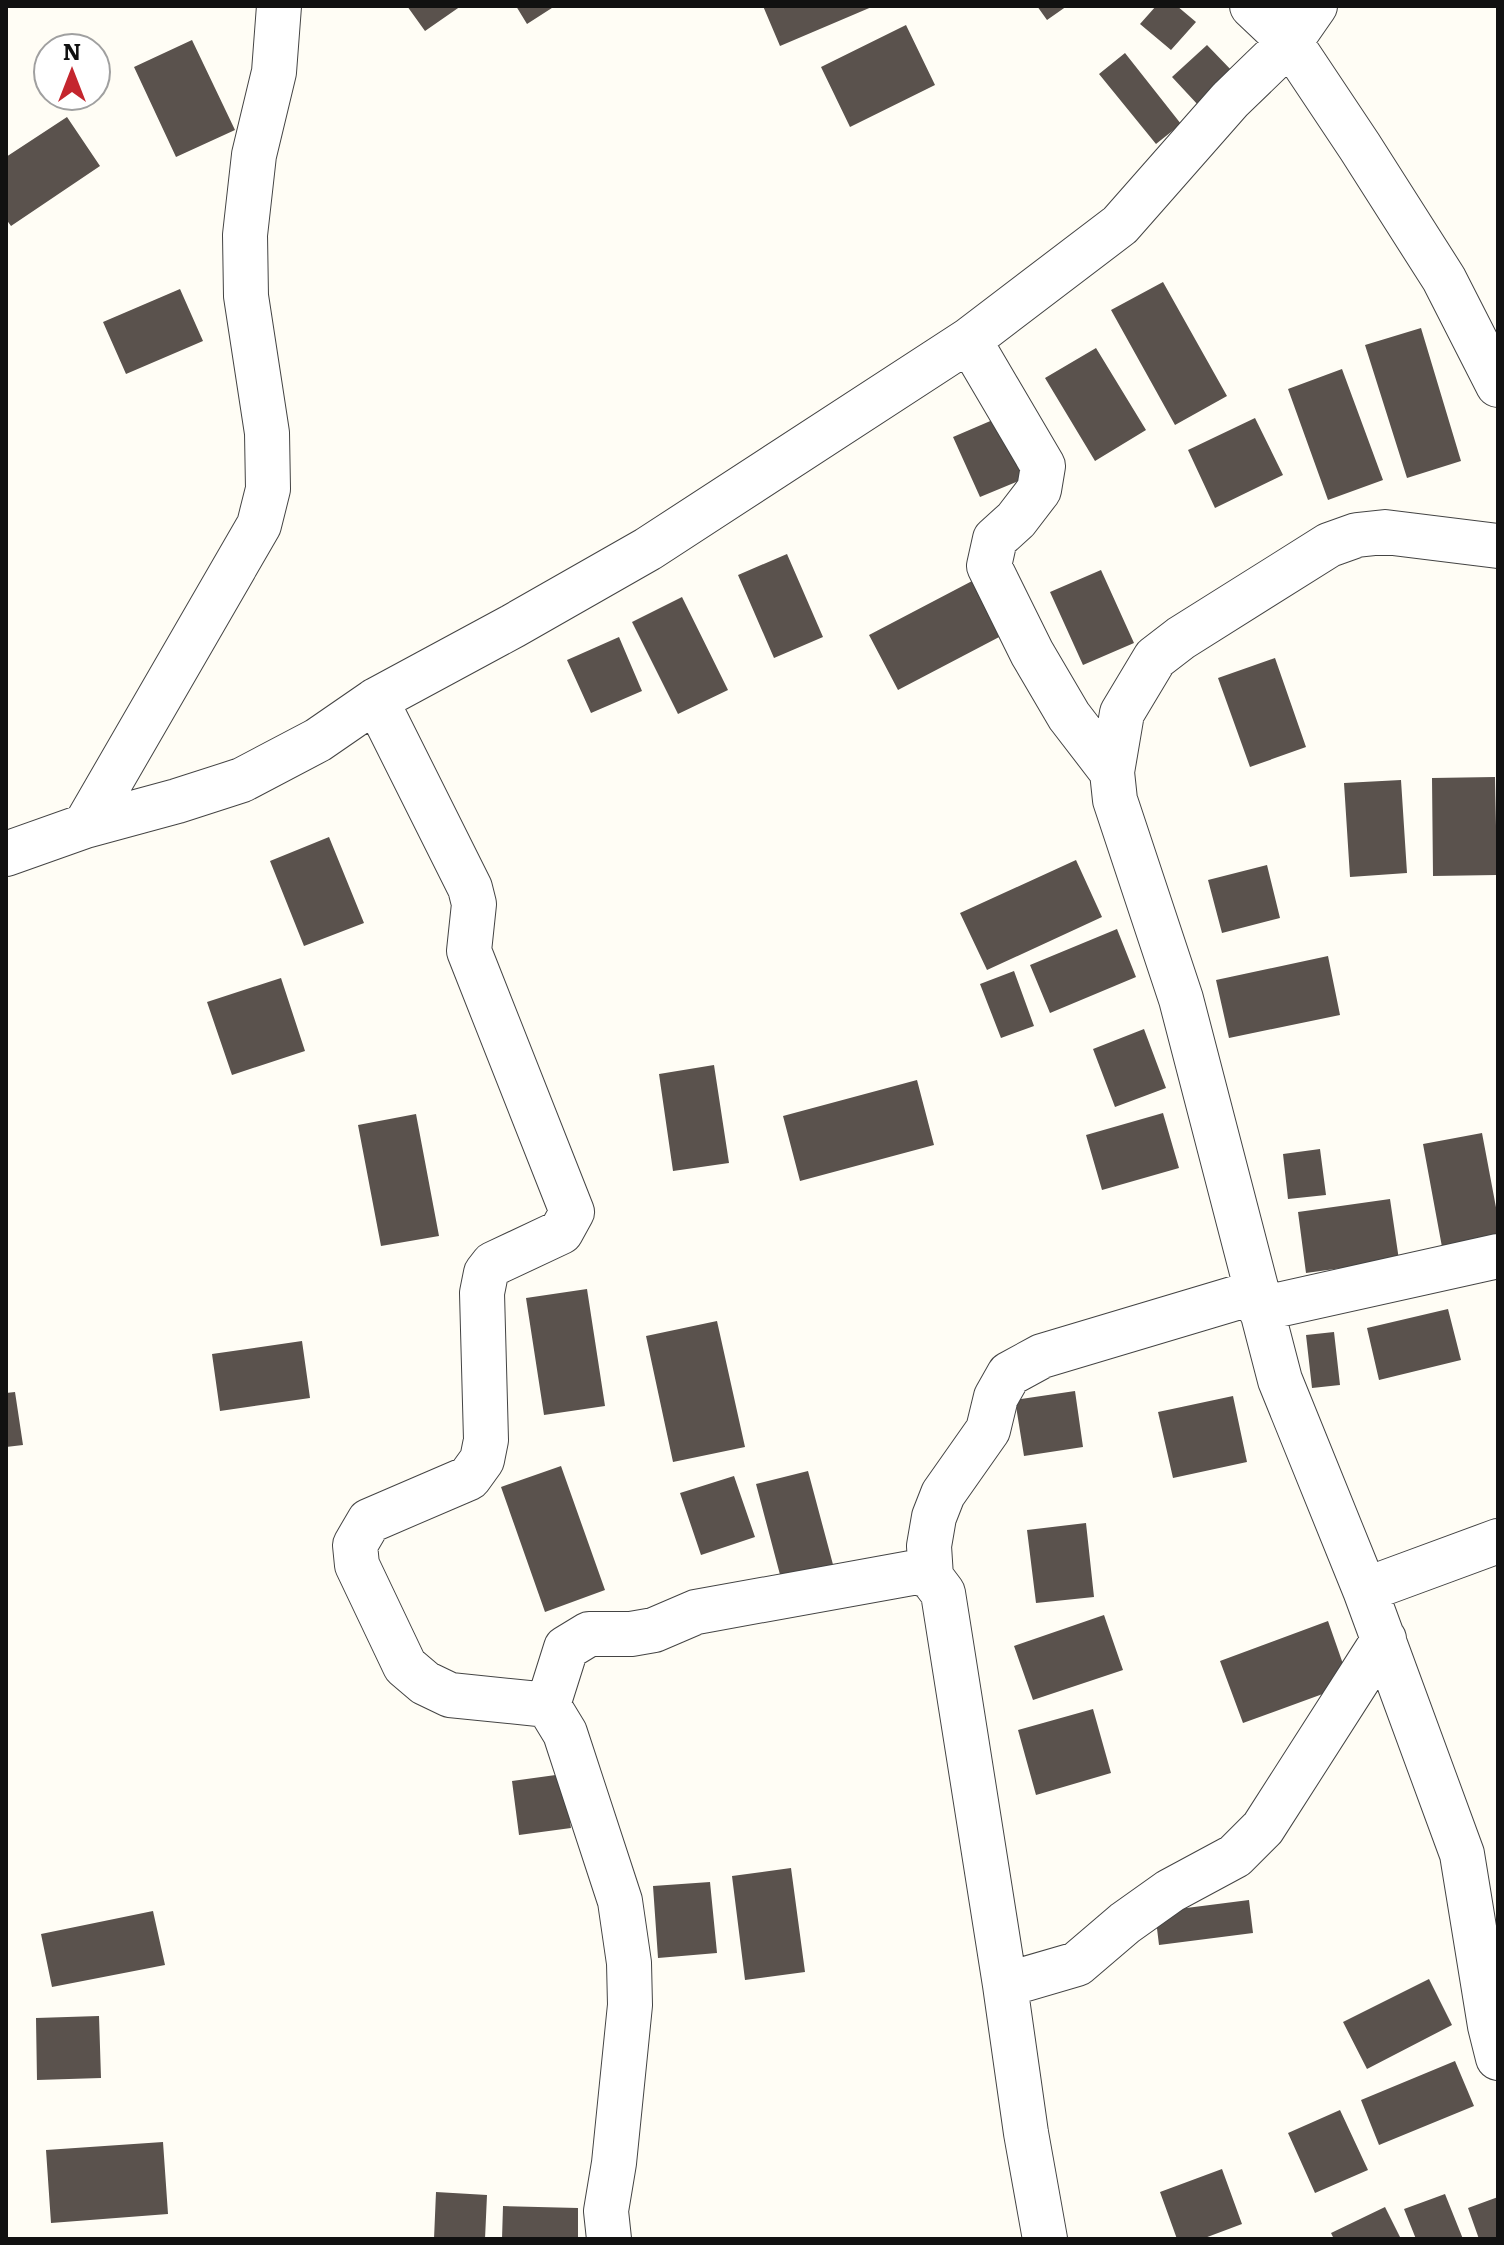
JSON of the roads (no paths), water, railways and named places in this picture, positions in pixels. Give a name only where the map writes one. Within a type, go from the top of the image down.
[{"type":"street","points":[[85,826],[259,525],[268,489],[267,433],[246,296],[245,235],[254,155],[274,72],[279,6]]},
{"type":"street","points":[[1252,6],[1290,42],[1444,279],[1498,385]]},
{"type":"street","points":[[6,854],[85,826],[242,780],[318,740],[376,700],[648,549],[969,340],[1120,225],[1230,100],[1290,42],[1315,6]]},
{"type":"street","points":[[969,340],[1043,466],[1039,490],[1016,520],[995,539],[989,566],[1032,653],[1069,716],[1112,772]]},
{"type":"street","points":[[1498,546],[1385,532],[1357,535],[1329,545],[1181,638],[1155,658],[1122,713],[1112,772],[1115,800],[1181,999],[1280,1380],[1384,1639],[1462,1854],[1498,2058]]},
{"type":"street","points":[[376,700],[470,888],[474,904],[469,951],[572,1212],[561,1232],[493,1264],[486,1273],[482,1293],[486,1440],[482,1460],[469,1478],[369,1521],[355,1545],[357,1565],[405,1666],[425,1683],[450,1695],[548,1705]]},
{"type":"street","points":[[1045,2239],[943,1593],[931,1577],[929,1546],[934,1517],[943,1494],[988,1430],[996,1397],[1009,1374],[1042,1356],[1258,1300],[1498,1256]]},
{"type":"street","points":[[1365,1590],[1498,1541]]},
{"type":"street","points":[[609,2239],[606,2211],[630,2005],[629,1963],[620,1901],[565,1733],[548,1705],[566,1648],[589,1634],[631,1634],[654,1630],[696,1612],[917,1572],[931,1577]]},
{"type":"street","points":[[1005,1985],[1077,1964],[1125,1923],[1170,1891],[1235,1856],[1263,1828],[1384,1639]]}]
